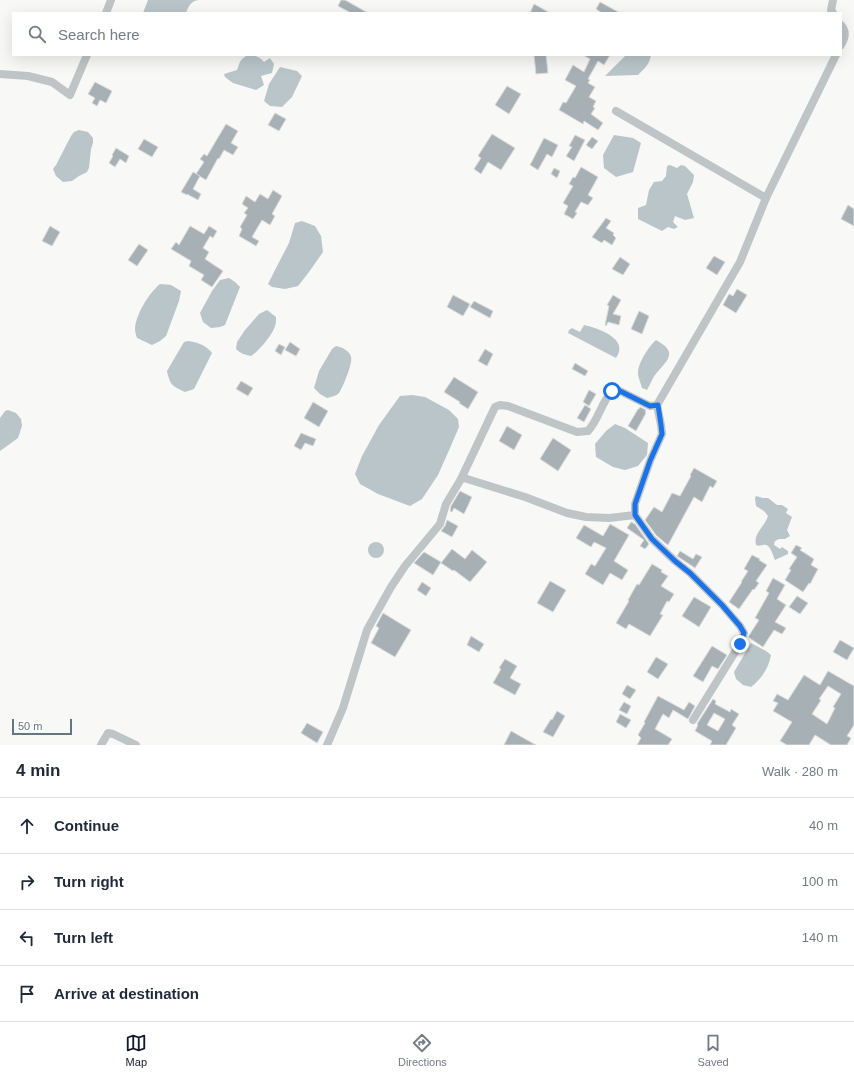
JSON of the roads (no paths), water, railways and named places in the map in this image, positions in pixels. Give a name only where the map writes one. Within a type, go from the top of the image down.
[{"type":"street","points":[[106,12],[112,0]]},
{"type":"street","points":[[832,12],[831,10],[833,0]]},
{"type":"street","points":[[842,26],[845,33],[842,42]]},
{"type":"street","points":[[0,74],[28,76],[52,82],[70,95],[88,56]]},
{"type":"street","points":[[693,720],[740,644],[744,633],[722,605],[690,573],[652,539],[635,515],[635,504],[650,461],[662,434],[658,405],[740,262],[766,198],[836,56]]},
{"type":"street","points":[[616,111],[766,198]]},
{"type":"street","points":[[327,745],[343,708],[367,630],[391,587],[405,566],[440,524],[446,504],[461,479],[495,407],[500,405],[508,406],[577,432],[588,431],[607,396],[612,391],[618,390],[650,406],[658,405]]},
{"type":"street","points":[[461,479],[464,478],[524,497],[567,513],[586,517],[609,518],[635,515]]},
{"type":"street","points":[[101,745],[108,733],[136,745]]}]
